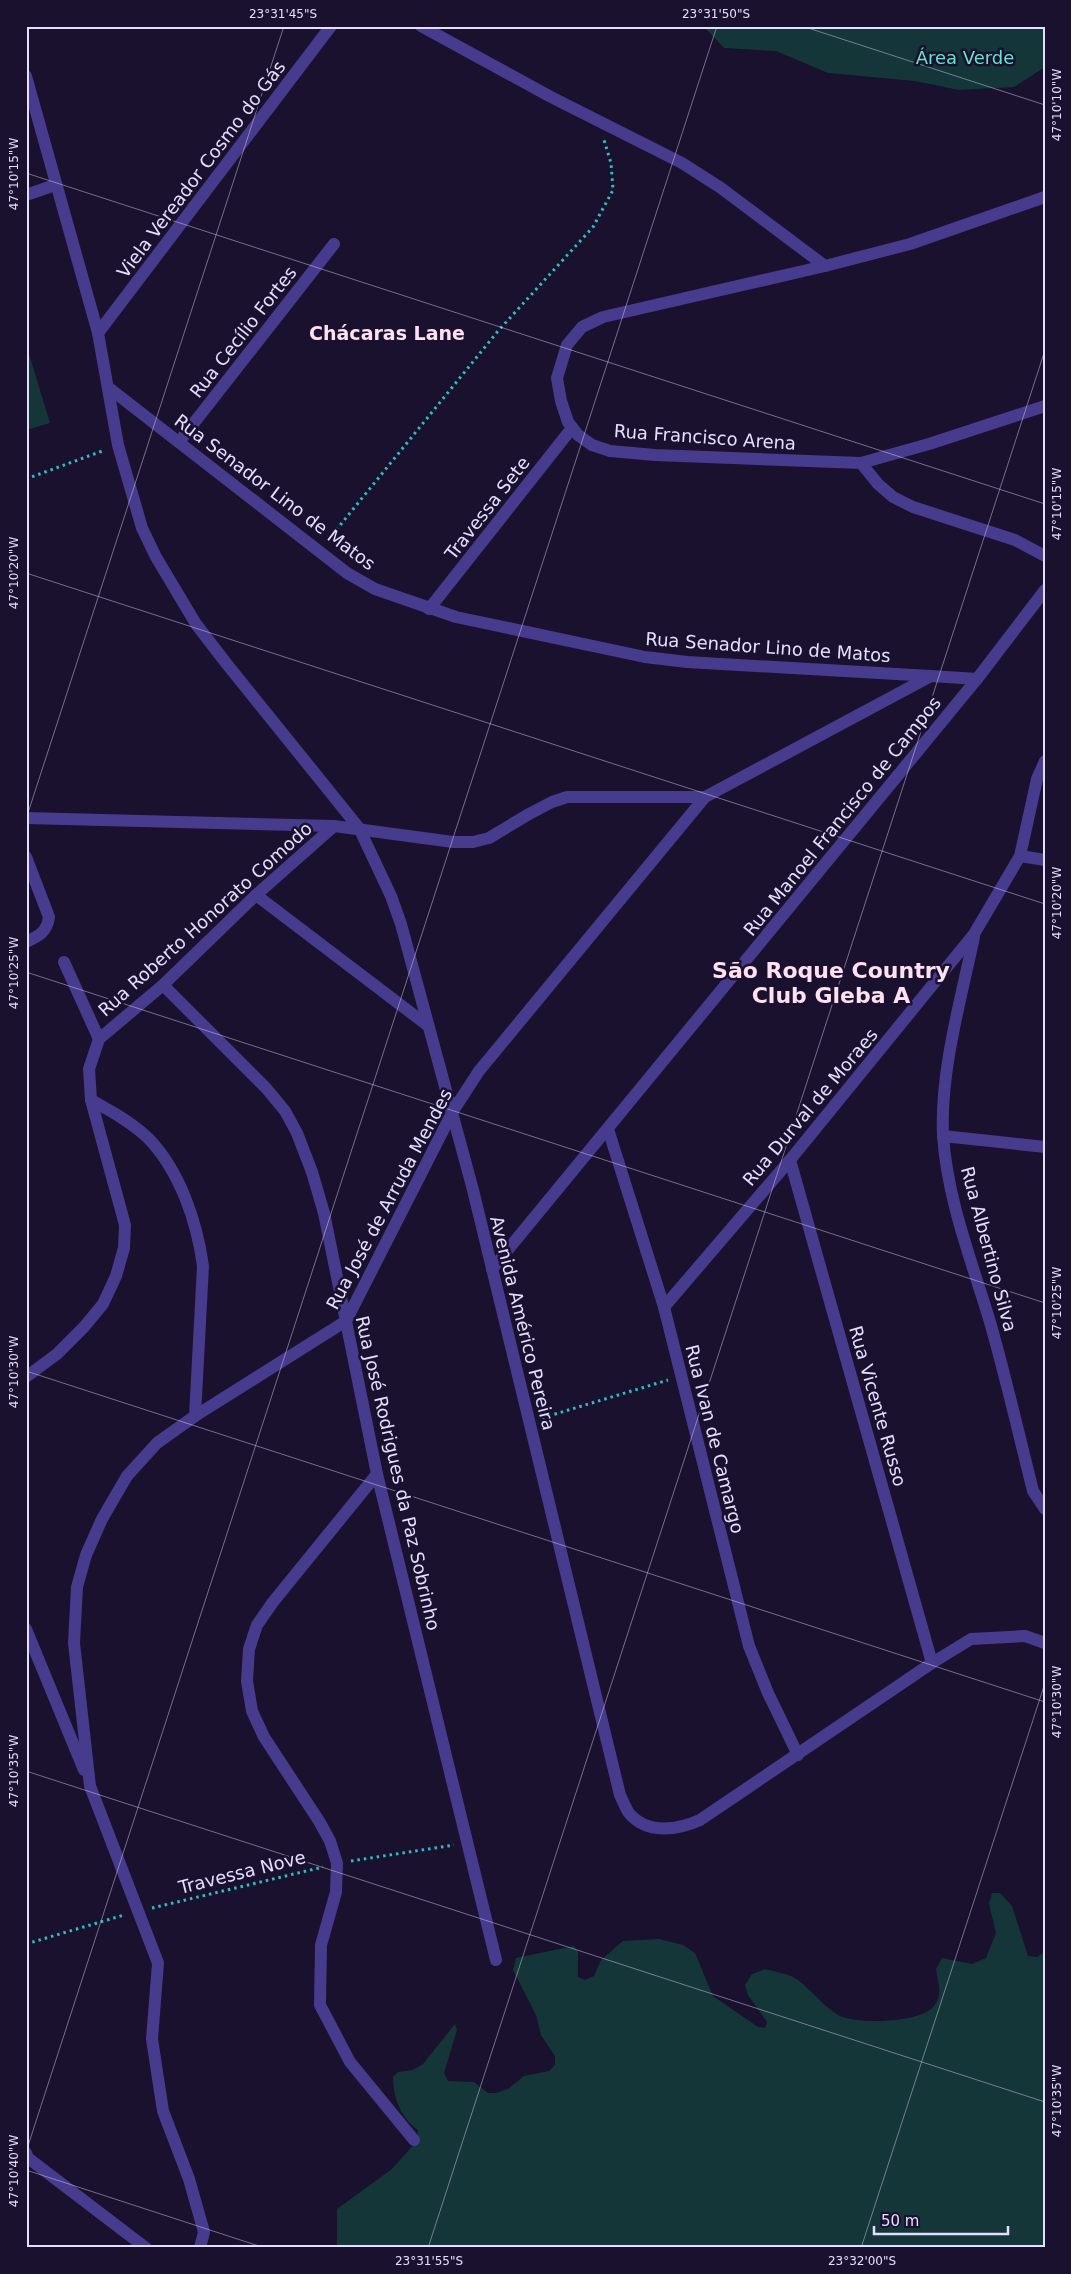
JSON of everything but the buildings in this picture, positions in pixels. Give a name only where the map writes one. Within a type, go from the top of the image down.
[{"type":"street","name":"Viela Vereador Cosmo do Gás","points":[[98,333],[331,26]]},
{"type":"street","points":[[422,26],[682,163],[713,183],[825,266]]},
{"type":"street","name":"Avenida Américo Pereira","points":[[26,76],[98,333],[118,445],[142,528],[156,557],[196,624],[359,828],[391,896],[401,924],[452,1111],[492,1269],[620,1795],[630,1814],[645,1825],[665,1829],[685,1827],[700,1820],[798,1755]]},
{"type":"street","points":[[26,195],[55,185]]},
{"type":"street","name":"Rua Francisco Arena","points":[[1045,197],[910,244],[825,266],[603,316],[582,327],[567,345],[557,378],[561,401],[568,422],[578,435],[592,445],[610,450],[655,455],[861,463],[929,444],[1045,406]]},
{"type":"street","name":"Rua Cecílio Fortes","points":[[180,442],[334,244]]},
{"type":"street","name":"Rua Senador Lino de Matos","points":[[109,388],[347,573],[375,589],[429,609],[456,618],[645,657],[688,662],[931,676]]},
{"type":"street","name":"Travessa Sete","points":[[429,609],[572,428]]},
{"type":"street","points":[[861,463],[878,484],[893,497],[913,507],[1014,540],[1045,556]]},
{"type":"street","name":"Rua Manoel Francisco de Campos","points":[[492,1269],[977,679],[1045,590]]},
{"type":"street","points":[[931,676],[977,679]]},
{"type":"street","name":"Rua José de Arruda Mendes","points":[[200,2248],[204,2232],[189,2179],[163,2111],[152,2039],[158,1963],[90,1786],[74,1643],[77,1587],[86,1555],[102,1519],[127,1476],[157,1443],[195,1416],[346,1321],[452,1111],[479,1071],[705,796],[931,676]]},
{"type":"street","name":"Rua Durval de Moraes","points":[[664,1307],[790,1160],[974,934],[1020,856],[1037,779],[1045,761]]},
{"type":"street","name":"Rua Roberto Honorato Comodo","points":[[26,1377],[57,1354],[84,1327],[103,1304],[116,1276],[124,1248],[125,1225],[91,1100],[89,1069],[99,1040],[163,985],[256,896],[334,826],[453,842],[473,842],[489,838],[552,802],[566,798],[705,796]]},
{"type":"street","points":[[26,818],[334,826]]},
{"type":"street","points":[[1020,856],[1045,860]]},
{"type":"street","points":[[26,857],[49,917],[48,927],[40,936],[26,942]]},
{"type":"street","points":[[256,896],[427,1025]]},
{"type":"street","name":"Rua Albertino Silva","points":[[974,934],[947,1071],[943,1104],[943,1136],[955,1204],[994,1338],[1033,1491],[1045,1509]]},
{"type":"street","points":[[64,962],[99,1040]]},
{"type":"street","name":"Rua José Rodrigues da Paz Sobrinho","points":[[163,985],[266,1088],[285,1111],[297,1133],[312,1172],[324,1214],[377,1474],[496,1960]]},
{"type":"street","points":[[91,1100],[136,1128],[157,1149],[181,1190],[193,1221],[200,1246],[202,1266],[195,1416]]},
{"type":"street","name":"Rua Ivan de Camargo","points":[[608,1129],[664,1307],[749,1646],[768,1693],[798,1755]]},
{"type":"street","points":[[943,1136],[1045,1147]]},
{"type":"street","name":"Rua Vicente Russo","points":[[790,1160],[932,1663]]},
{"type":"street","points":[[377,1474],[273,1602],[257,1625],[249,1649],[247,1681],[252,1711],[264,1737],[330,1841],[337,1863],[336,1892],[321,1945],[320,2004],[350,2062],[414,2140]]},
{"type":"street","points":[[26,1629],[90,1786]]},
{"type":"street","points":[[798,1755],[932,1663],[970,1640],[1025,1636],[1045,1643]]},
{"type":"street","points":[[27,2158],[146,2248]]},
{"type":"path","points":[[320,551],[498,331],[593,227],[613,190],[611,163],[598,120]]},
{"type":"path","points":[[26,480],[118,445]]},
{"type":"path","points":[[530,1422],[680,1376]]},
{"type":"path","name":"Travessa Nove","points":[[26,1944],[138,1911],[337,1863],[467,1842]]},
{"type":"green space","name":"Área Verde","points":[[703,26],[1045,26],[1045,67],[1014,87],[959,90],[915,81],[828,73],[776,51],[724,48]]},
{"type":"green space","points":[[26,344],[50,423],[26,430]]},
{"type":"green space","points":[[992,1893],[1000,1893],[1012,1906],[1028,1956],[1037,1957],[1045,1952],[1045,2248],[337,2248],[337,2209],[392,2169],[417,2141],[418,2130],[407,2120],[396,2100],[393,2077],[398,2072],[413,2070],[423,2064],[455,2024],[457,2030],[444,2073],[448,2081],[474,2082],[488,2093],[496,2093],[508,2089],[524,2076],[549,2071],[555,2065],[555,2056],[541,2035],[536,2015],[513,1970],[516,1958],[574,1946],[578,1952],[578,1977],[585,1980],[594,1976],[601,1960],[623,1941],[659,1939],[683,1945],[695,1953],[713,1996],[758,2027],[765,2028],[767,2022],[748,1995],[745,1985],[752,1974],[765,1969],[791,1976],[838,2015],[873,2021],[903,2019],[927,2012],[937,2002],[939,1988],[936,1969],[942,1958],[972,1964],[986,1958],[996,1933],[989,1904]]},
{"type":"district","name":"Chácaras Lane","points":[[387,333]]},
{"type":"district","name":"São Roque Country Club Gleba A","points":[[831,982]]}]
